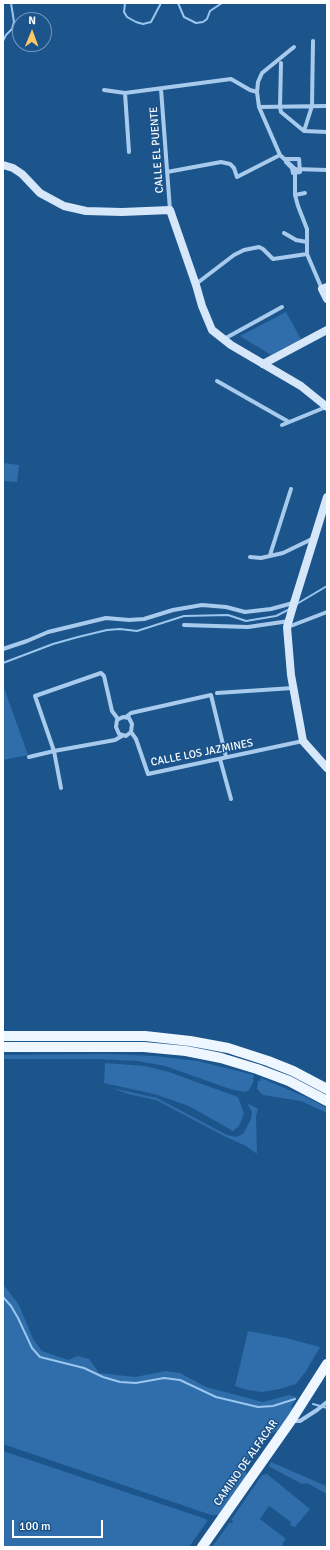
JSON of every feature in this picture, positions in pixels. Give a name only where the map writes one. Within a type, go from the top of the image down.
[{"type":"main road","points":[[3,1036],[145,1036],[190,1041],[228,1048],[268,1061],[293,1071],[327,1088]]},
{"type":"main road","points":[[3,1047],[144,1047],[186,1051],[221,1058],[257,1069],[289,1081],[327,1100]]},
{"type":"main road","name":"CAMINO DE ALFACAR","points":[[202,1547],[292,1419],[327,1364]]},
{"type":"street","points":[[304,131],[312,106],[313,41]]},
{"type":"street","points":[[294,47],[262,73],[258,82],[257,92],[259,107],[280,155],[286,160],[293,172],[296,170],[327,170]]},
{"type":"street","points":[[280,63],[281,112],[304,131],[327,132]]},
{"type":"street","points":[[104,90],[125,93],[231,79],[250,90],[257,92]]},
{"type":"street","name":"CALLE EL PUENTE","points":[[161,89],[170,210]]},
{"type":"street","points":[[125,93],[129,152]]},
{"type":"street","points":[[259,107],[327,106]]},
{"type":"street","points":[[167,172],[221,162],[230,164],[234,168],[237,177],[280,155]]},
{"type":"street","points":[[286,160],[299,159],[296,170],[295,195],[307,229],[307,254],[324,288],[327,299]]},
{"type":"street","points":[[3,165],[13,168],[22,174],[40,193],[64,206],[93,211],[122,212],[170,210],[202,306],[212,330],[222,340],[301,386],[326,407],[282,425]]},
{"type":"street","points":[[295,195],[305,193]]},
{"type":"street","points":[[284,234],[296,240],[307,242]]},
{"type":"street","points":[[196,285],[234,255],[244,250],[259,247],[273,259],[307,254]]},
{"type":"street","points":[[222,340],[282,307]]},
{"type":"street","points":[[263,364],[327,330]]},
{"type":"street","points":[[217,381],[289,422]]},
{"type":"street","points":[[270,556],[291,489]]},
{"type":"street","points":[[327,497],[325,513],[315,537],[294,603],[289,624],[293,688],[303,741],[327,768]]},
{"type":"street","points":[[250,557],[261,558],[283,553],[315,537]]},
{"type":"street","points":[[3,649],[48,632],[106,618],[129,620],[144,619],[172,610],[202,605],[226,606],[245,612],[271,609],[294,603]]},
{"type":"street","points":[[184,626],[248,627],[289,624],[327,612]]},
{"type":"street","points":[[61,788],[54,751],[35,696],[101,673],[104,676],[112,711],[118,719]]},
{"type":"street","points":[[217,693],[293,688]]},
{"type":"street","points":[[118,719],[126,717],[131,713],[211,695],[226,757]]},
{"type":"street","points":[[29,757],[115,740],[122,736],[128,735],[131,732],[131,721],[126,717]]},
{"type":"street","points":[[118,719],[116,722],[117,731],[122,736]]},
{"type":"street","name":"CALLE LOS JAZMINES","points":[[131,732],[136,739],[148,774],[303,741]]},
{"type":"street","points":[[220,759],[231,799]]},
{"type":"street","points":[[292,1419],[300,1421],[327,1402]]},
{"type":"shaded area","points":[[286,312],[301,339],[271,355],[240,336]]},
{"type":"shaded area","points":[[3,463],[19,465],[17,482],[3,481]]},
{"type":"shaded area","points":[[3,685],[28,755],[3,760]]},
{"type":"shaded area","points":[[110,1054],[155,1056],[198,1061],[254,1075],[254,1080],[248,1091],[244,1092],[230,1089],[165,1066],[137,1061],[96,1059],[3,1059],[3,1055]]},
{"type":"shaded area","points":[[105,1063],[145,1066],[169,1072],[238,1097],[244,1113],[239,1126],[233,1131],[189,1106],[154,1094],[104,1083]]},
{"type":"shaded area","points":[[261,1078],[308,1098],[327,1108],[327,1113],[301,1101],[263,1095],[257,1089],[258,1081],[260,1081]]},
{"type":"shaded area","points":[[112,1088],[157,1098],[227,1135],[236,1137],[243,1134],[251,1119],[252,1112],[247,1103],[258,1109],[256,1116],[257,1154],[246,1146],[156,1100],[128,1094]]},
{"type":"shaded area","points":[[3,1284],[19,1305],[33,1339],[42,1351],[68,1360],[78,1356],[89,1359],[99,1373],[135,1377],[166,1371],[180,1373],[206,1387],[263,1402],[289,1395],[297,1397],[291,1407],[294,1408],[277,1431],[260,1438],[250,1452],[246,1476],[219,1515],[211,1515],[3,1444]]},
{"type":"shaded area","points":[[248,1331],[286,1338],[320,1347],[306,1371],[296,1384],[280,1389],[262,1392],[247,1390],[235,1386]]},
{"type":"shaded area","points":[[3,1451],[208,1520],[189,1547],[3,1547]]},
{"type":"shaded area","points":[[271,1462],[326,1486],[327,1494],[307,1483],[302,1484],[270,1467]]},
{"type":"shaded area","points":[[267,1474],[310,1509],[295,1527],[290,1525],[291,1522],[269,1506],[260,1519],[286,1539],[282,1547],[212,1547],[230,1522],[232,1524],[233,1521],[231,1520],[262,1475]]},
{"type":"waterway","points":[[3,41],[12,29],[14,22],[11,3]]},
{"type":"waterway","points":[[125,3],[124,12],[127,17],[143,24],[151,22],[161,3]]},
{"type":"waterway","points":[[178,3],[184,17],[196,23],[203,22],[207,19],[210,11],[222,3]]},
{"type":"waterway","points":[[295,605],[327,586]]},
{"type":"waterway","points":[[3,663],[53,644],[107,630],[120,629],[137,631],[184,616],[228,615],[246,621],[276,616],[290,609]]},
{"type":"waterway","points":[[3,1297],[11,1306],[32,1348],[40,1357],[84,1368],[103,1377],[120,1382],[136,1383],[164,1378],[180,1380],[216,1397],[258,1407],[273,1406],[295,1399]]},
{"type":"waterway","points":[[313,1404],[327,1408]]}]
